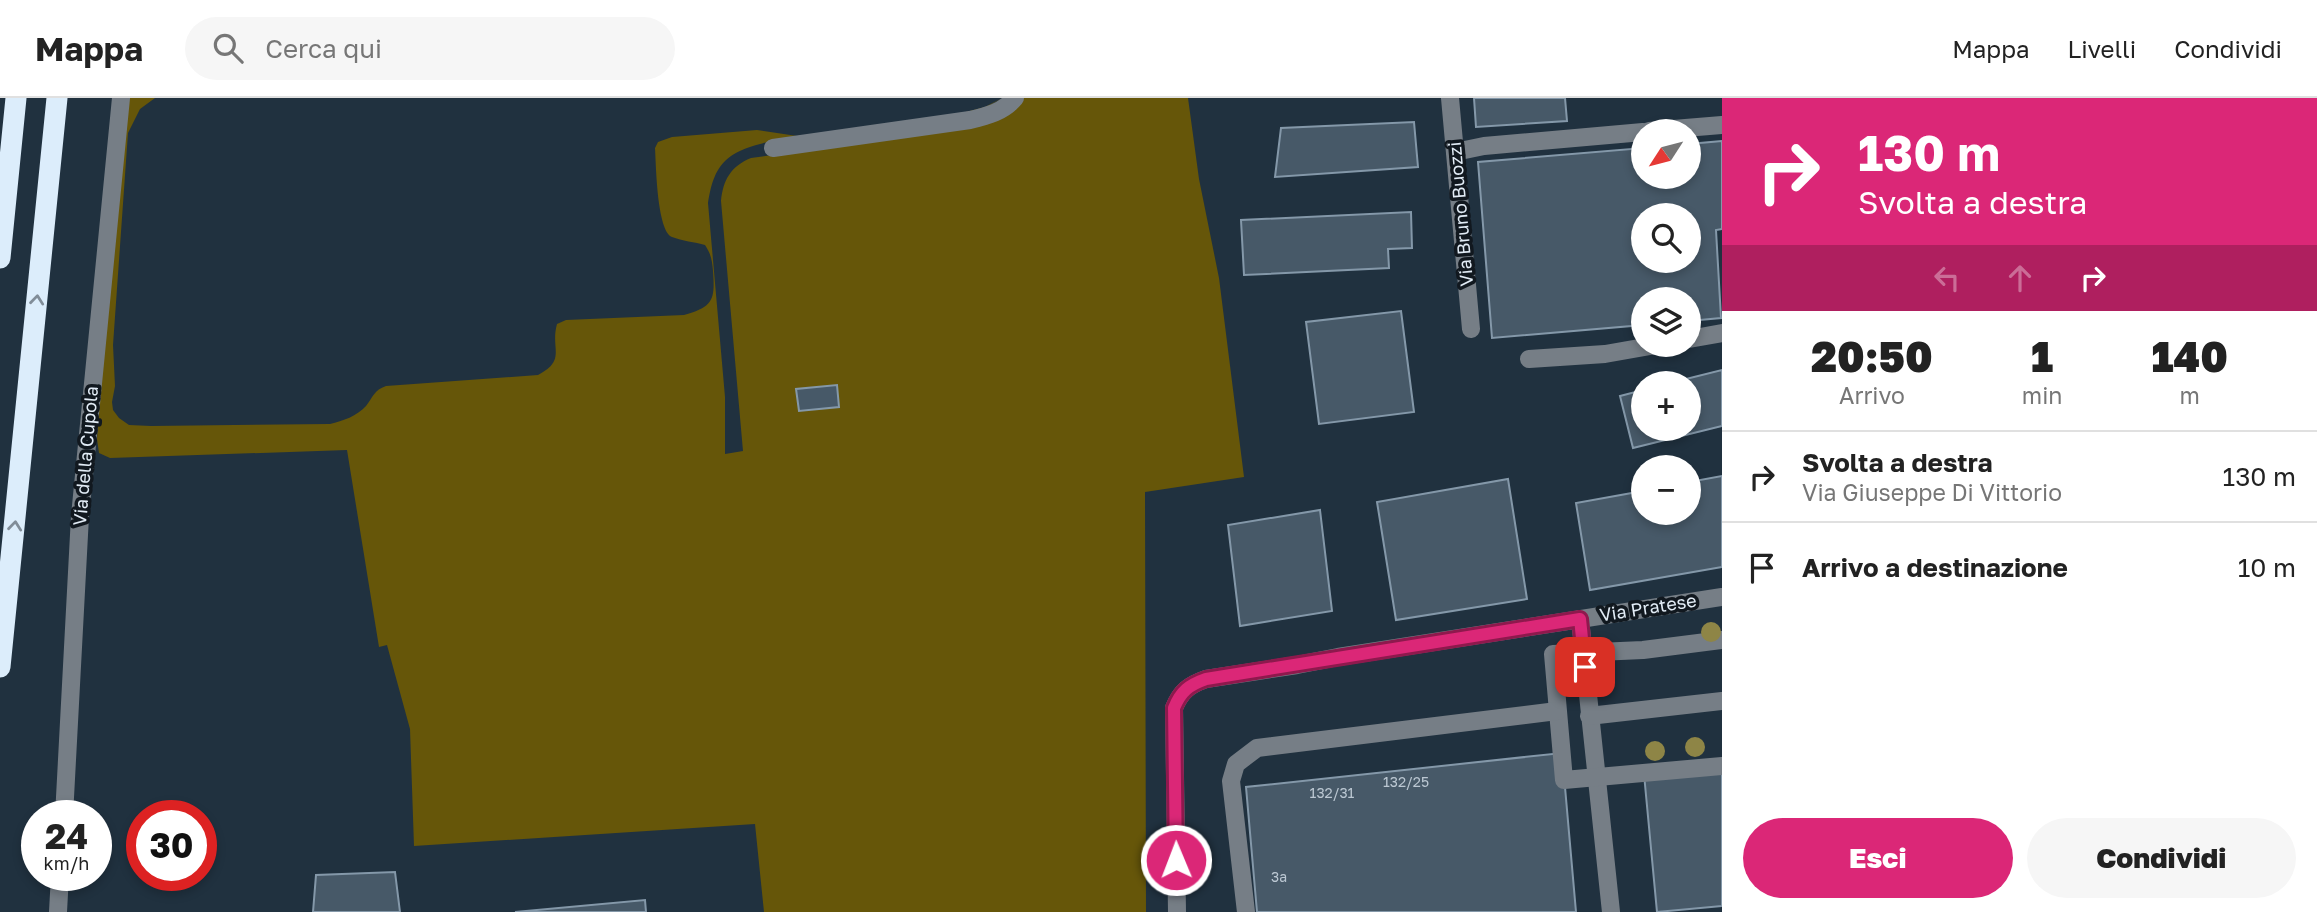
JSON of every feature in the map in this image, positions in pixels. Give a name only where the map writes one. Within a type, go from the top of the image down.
[{"type":"highway","points":[[0,258],[16,98]]},
{"type":"highway","points":[[0,667],[57,98]]},
{"type":"street","name":"Via della Cupola","points":[[65,800],[80,516],[121,98]]},
{"type":"street","points":[[773,148],[970,120],[989,116],[1009,105],[1015,98]]},
{"type":"street","name":"Via Bruno Buozzi","points":[[1450,98],[1471,329]]},
{"type":"street","points":[[1701,127],[1722,125]]},
{"type":"street","points":[[1455,152],[1484,146],[1631,133]]},
{"type":"street","points":[[1701,337],[1722,334]]},
{"type":"street","points":[[1529,359],[1605,354],[1631,349]]},
{"type":"street","name":"Via Pratese","points":[[1177,912],[1174,708],[1185,688],[1206,679],[1722,597]]},
{"type":"street","points":[[1580,619],[1611,912]]},
{"type":"street","points":[[1722,640],[1643,650],[1553,654],[1564,780],[1722,766]]},
{"type":"street","points":[[1589,716],[1722,701]]},
{"type":"street","points":[[1246,912],[1231,781],[1236,764],[1257,748],[1557,710]]},
{"type":"street","points":[[58,912],[59,891]]},
{"type":"shaded area","points":[[127,98],[155,98],[140,109],[128,133],[113,345],[115,386],[112,402],[113,410],[129,425],[151,426],[330,424],[358,413],[376,392],[386,386],[538,375],[547,370],[555,359],[557,324],[566,320],[684,315],[707,305],[713,295],[711,257],[705,245],[672,237],[663,223],[656,168],[655,148],[658,142],[672,137],[757,130],[797,136],[828,133],[966,112],[985,107],[1002,98],[985,108],[966,113],[752,146],[731,156],[721,165],[712,183],[708,203],[725,397],[725,454],[743,451],[721,201],[726,180],[738,165],[751,158],[960,129],[1002,115],[1022,98],[1188,98],[1199,179],[1219,278],[1244,477],[1145,492],[1146,912],[764,912],[755,824],[414,846],[410,729],[387,645],[379,647],[347,450],[110,458],[99,453],[97,439],[105,316]]},
{"type":"building","points":[[1474,98],[1565,98],[1567,121],[1476,127]]},
{"type":"building","points":[[1414,122],[1418,167],[1275,177],[1281,128]]},
{"type":"building","points":[[1722,141],[1722,229],[1716,230],[1721,318],[1701,320],[1701,287],[1631,287],[1631,326],[1492,338],[1478,162],[1631,149],[1631,189],[1701,189],[1701,143]]},
{"type":"building","points":[[1411,212],[1412,248],[1388,249],[1389,268],[1244,275],[1241,220]]},
{"type":"building","points":[[1401,311],[1414,412],[1319,424],[1306,322]]},
{"type":"building","points":[[1722,370],[1722,426],[1701,431],[1701,375]]},
{"type":"building","points":[[837,385],[839,407],[799,411],[796,389]]},
{"type":"building","points":[[1631,393],[1631,440],[1620,396]]},
{"type":"building","points":[[1631,441],[1661,441],[1633,448]]},
{"type":"building","points":[[1722,476],[1722,567],[1590,590],[1576,503],[1631,493],[1631,525],[1701,525],[1701,480]]},
{"type":"building","points":[[1508,479],[1527,599],[1396,620],[1377,502]]},
{"type":"building","points":[[1320,510],[1332,611],[1240,626],[1228,525]]},
{"type":"building","points":[[1562,753],[1576,912],[1257,912],[1246,787]]},
{"type":"building","points":[[1722,766],[1722,906],[1657,912],[1644,774]]},
{"type":"building","points":[[395,872],[400,912],[313,912],[316,875]]},
{"type":"building","points":[[645,900],[646,912],[515,912]]},
{"type":"route","points":[[1176,860],[1172,728],[1174,708],[1185,688],[1194,683],[1580,619],[1585,667]]}]
